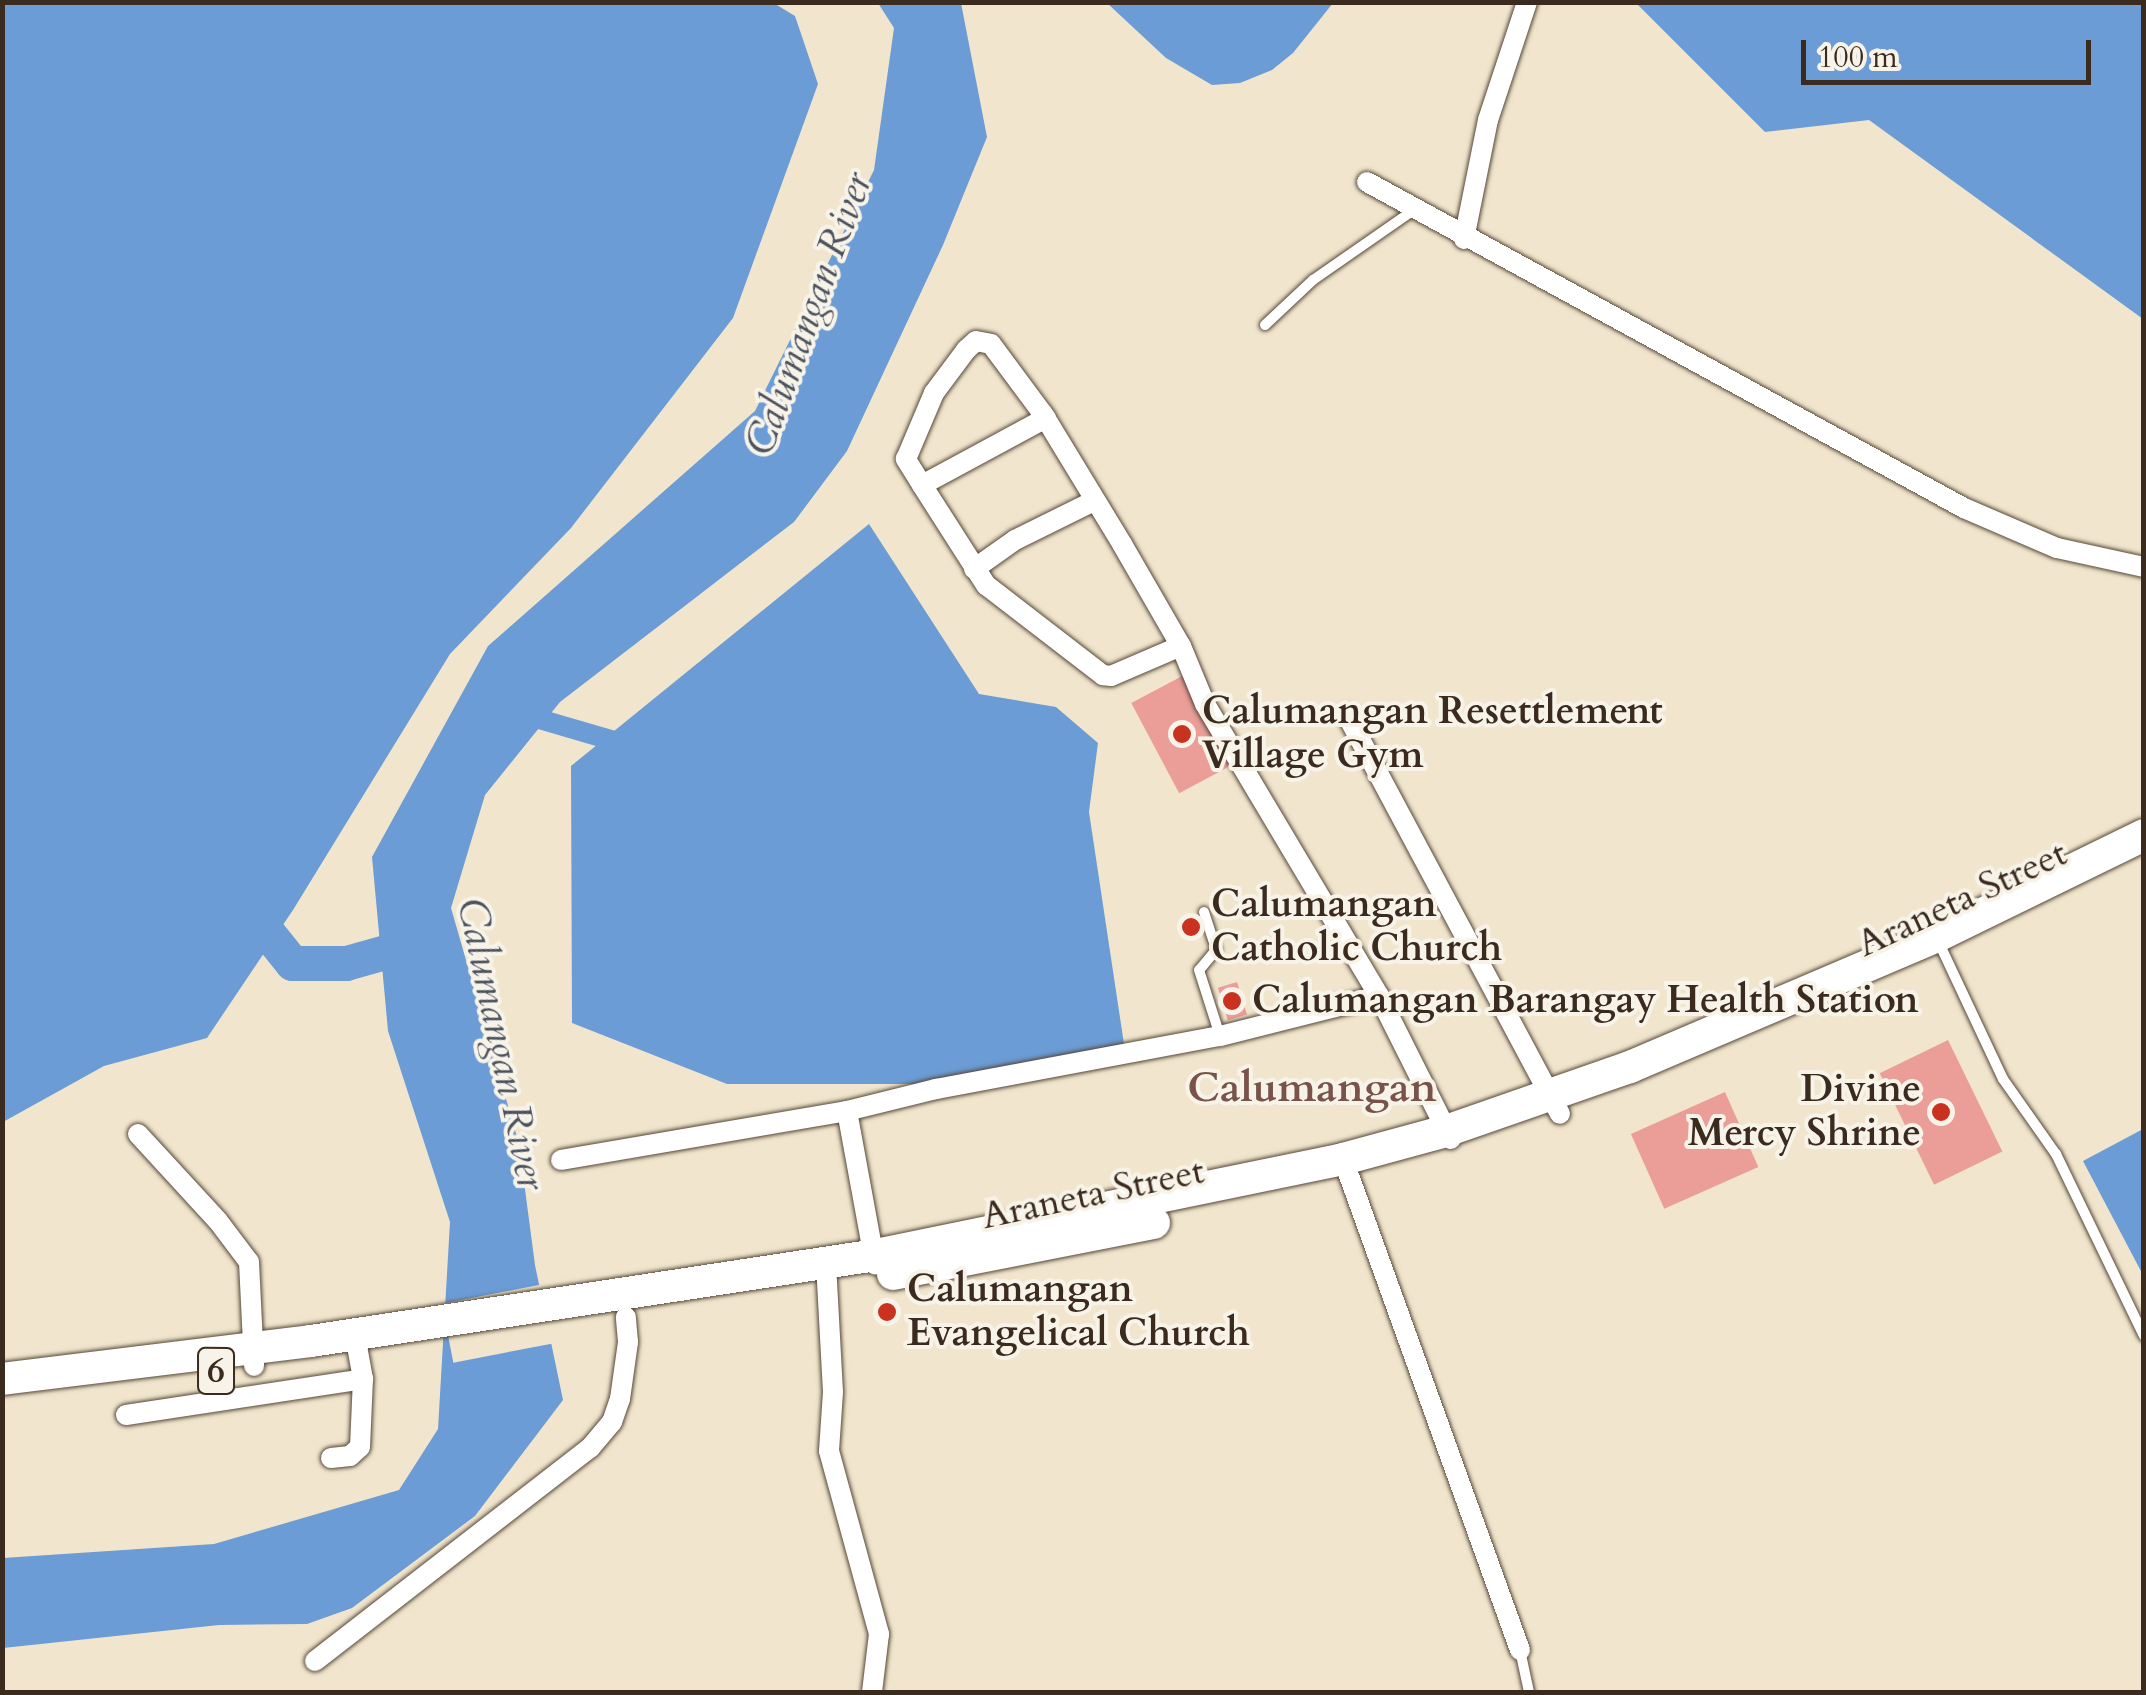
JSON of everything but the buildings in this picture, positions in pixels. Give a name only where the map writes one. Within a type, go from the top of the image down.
[{"type":"highway","points":[[564,1316],[876,1266],[1171,1198],[1350,1180],[1450,1138],[1555,1105],[1630,1068],[1939,944],[2144,834]]},
{"type":"highway","name":"Araneta Street","points":[[1555,1105],[1637,1086],[1736,1046],[1939,944],[2144,859]]},
{"type":"highway","name":"6","points":[[2,1399],[254,1356],[359,1356],[428,1335],[564,1316],[626,1317],[827,1273]]},
{"type":"highway","points":[[2,1378],[254,1356]]},
{"type":"street","points":[[1464,239],[1488,120],[1527,2]]},
{"type":"street","points":[[1367,182],[1464,239],[1964,508],[2057,548],[2144,566]]},
{"type":"street","points":[[1180,646],[1111,676],[1103,675],[998,595],[974,568],[908,466],[908,449],[934,393],[976,341],[991,344],[1046,418],[1180,646],[1205,704],[1378,996],[1450,1138]]},
{"type":"street","points":[[922,485],[1046,418]]},
{"type":"street","points":[[974,568],[1016,540],[1094,501]]},
{"type":"street","points":[[1347,715],[1555,1105]]},
{"type":"street","points":[[561,1160],[847,1111],[936,1089],[1220,1036],[1378,996]]},
{"type":"street","points":[[847,1111],[876,1266]]},
{"type":"street","points":[[138,1134],[218,1221],[249,1262],[254,1356]]},
{"type":"street","points":[[1350,1180],[1520,1650]]},
{"type":"street","points":[[827,1273],[834,1392],[829,1451],[879,1634],[872,1692]]},
{"type":"street","points":[[315,1661],[590,1448],[612,1422],[620,1399],[628,1342],[626,1317]]},
{"type":"street","points":[[126,1415],[359,1356],[364,1426],[360,1448],[350,1456],[331,1458]]},
{"type":"lane","points":[[1265,325],[1329,268],[1416,209]]},
{"type":"lane","points":[[1204,912],[1216,950],[1200,970],[1220,1036]]},
{"type":"lane","points":[[1939,944],[2003,1079],[2056,1154],[2144,1336]]},
{"type":"lane","points":[[1520,1650],[1529,1692]]},
{"type":"water","points":[[772,2],[795,16],[818,84],[733,318],[571,528],[450,654],[293,910],[207,1038],[104,1066],[3,1122],[3,3]]},
{"type":"water","name":"Calumangan River","points":[[878,3],[961,3],[987,137],[943,245],[847,451],[794,522],[560,702],[485,795],[451,908],[519,1144],[535,1265],[563,1400],[475,1516],[352,1608],[307,1624],[219,1625],[3,1648],[3,1558],[214,1544],[399,1490],[438,1429],[450,1222],[388,1031],[372,857],[488,646],[755,411],[874,170],[894,28]]},
{"type":"water","points":[[1107,3],[1333,3],[1293,53],[1272,70],[1240,83],[1212,85],[1166,58]]},
{"type":"water","points":[[1636,3],[2143,3],[2143,319],[1869,120],[1765,132]]},
{"type":"water","points":[[869,524],[979,694],[1056,707],[1098,743],[1089,812],[1124,1044],[918,1084],[727,1084],[572,1023],[571,766]]},
{"type":"water","points":[[2143,1129],[2143,1275],[2083,1161]]},
{"type":"pier","points":[[544,1284],[555,1343],[453,1363],[442,1304]]},
{"type":"waterway","points":[[522,714],[628,745]]},
{"type":"waterway","points":[[243,902],[292,963],[346,963],[428,940]]},
{"type":"place","name":"Calumangan Resettlement Village Gym","points":[[1182,734]]},
{"type":"place","name":"Calumangan Catholic Church","points":[[1191,927]]},
{"type":"place","name":"Calumangan Barangay Health Station","points":[[1232,1001]]},
{"type":"place","name":"Divine Mercy Shrine","points":[[1941,1112]]},
{"type":"place","name":"Calumangan Evangelical Church","points":[[887,1312]]},
{"type":"district","name":"Calumangan","points":[[1312,1088]]}]
